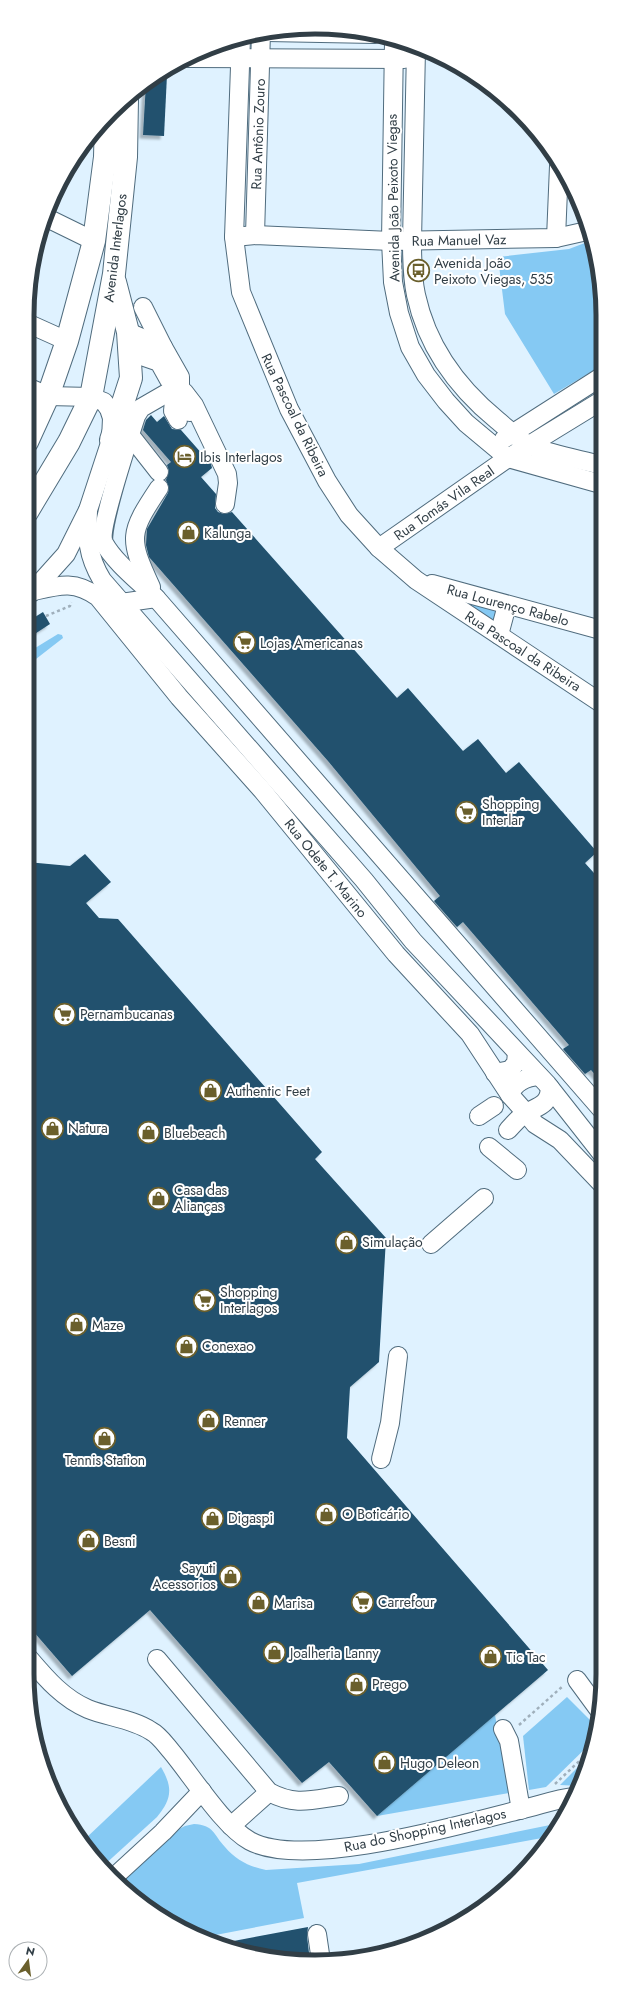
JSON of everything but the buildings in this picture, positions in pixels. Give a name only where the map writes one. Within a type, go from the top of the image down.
[{"type":"main road","name":"Avenida Interlagos","points":[[34,500],[69,442],[91,397],[114,274],[126,157],[127,107]]},
{"type":"main road","name":"Avenida Interlagos","points":[[34,427],[48,396],[67,341],[94,241],[105,157],[106,128]]},
{"type":"main road","points":[[114,274],[129,342],[131,378],[120,437]]},
{"type":"street","name":"Rua Antônio Zouro","points":[[255,236],[260,39]]},
{"type":"street","name":"Rua Antônio Zouro","points":[[234,237],[241,44]]},
{"type":"street","name":"Avenida João Peixoto Viegas","points":[[394,46],[391,241],[393,282],[399,313],[410,347],[426,375],[446,401],[466,423],[508,458],[596,483]]},
{"type":"street","points":[[201,58],[393,59],[416,54]]},
{"type":"street","name":"Avenida João Peixoto Viegas","points":[[416,54],[412,241],[416,295],[426,328],[441,357],[462,387],[487,412],[529,446],[596,464]]},
{"type":"street","points":[[556,238],[559,176]]},
{"type":"street","points":[[51,220],[94,241]]},
{"type":"street","name":"Rua Manuel Vaz","points":[[234,237],[255,236],[412,241],[556,238],[583,232]]},
{"type":"street","name":"Rua Pascoal da Ribeira","points":[[234,237],[241,292],[289,409],[327,481],[350,514],[379,548],[416,580],[596,700]]},
{"type":"street","points":[[143,307],[180,377],[175,392],[173,411],[178,420]]},
{"type":"street","points":[[34,326],[67,341]]},
{"type":"street","points":[[129,342],[163,347]]},
{"type":"street","points":[[129,342],[159,362],[175,392],[194,405],[227,474],[228,483],[225,504]]},
{"type":"street","points":[[494,445],[514,434],[596,380]]},
{"type":"street","points":[[34,390],[48,396],[91,397],[104,402],[109,409],[120,437],[159,480],[136,526],[135,548],[137,558],[156,598]]},
{"type":"street","points":[[34,590],[66,554],[88,510],[120,437],[141,408],[175,392]]},
{"type":"street","name":"Rua Tomás Vila Real","points":[[379,548],[508,458],[596,404]]},
{"type":"street","points":[[120,437],[104,528],[103,542],[120,562],[156,598],[596,1103]]},
{"type":"street","name":"Rua Odete T. Marino","points":[[88,510],[88,547],[96,570],[108,588],[364,880],[414,941],[545,1082],[596,1147]]},
{"type":"street","points":[[104,528],[114,543],[119,546],[135,548]]},
{"type":"street","points":[[108,588],[116,577],[120,562]]},
{"type":"street","name":"Rua Lourenço Rabelo","points":[[416,580],[596,629]]},
{"type":"street","name":"Rua Odete T. Marino","points":[[34,593],[58,585],[76,586],[90,591],[98,597],[179,697],[262,790],[396,954],[470,1034],[482,1050],[510,1095],[535,1124],[560,1140],[596,1178]]},
{"type":"street","points":[[121,603],[156,598]]},
{"type":"street","points":[[499,635],[507,605]]},
{"type":"street","points":[[221,716],[253,710]]},
{"type":"street","points":[[364,880],[373,847]]},
{"type":"street","points":[[495,1073],[510,1070],[516,1063],[517,1053]]},
{"type":"street","points":[[508,1130],[526,1113],[544,1106],[548,1098],[545,1082],[530,1077],[519,1083],[510,1095]]},
{"type":"street","points":[[479,1116],[494,1106]]},
{"type":"street","points":[[489,1147],[517,1170]]},
{"type":"street","points":[[431,1244],[484,1198]]},
{"type":"street","points":[[381,1459],[390,1423],[398,1356]]},
{"type":"street","points":[[157,1659],[269,1792],[283,1799],[299,1802],[339,1796]]},
{"type":"street","name":"Rua do Shopping Interlagos","points":[[34,1664],[53,1686],[70,1700],[88,1709],[128,1721],[152,1731],[177,1759],[231,1826],[250,1841],[266,1848],[300,1851],[361,1846],[453,1827],[521,1810],[556,1799],[567,1798]]},
{"type":"street","points":[[573,1681],[594,1704]]},
{"type":"street","points":[[505,1732],[521,1810]]},
{"type":"street","points":[[117,1874],[163,1832],[202,1791]]},
{"type":"street","points":[[231,1826],[269,1792]]},
{"type":"street","points":[[543,1804],[561,1809]]},
{"type":"street","points":[[317,1934],[320,1955]]},
{"type":"path","points":[[46,616],[70,606],[76,586]]},
{"type":"path","points":[[505,1732],[573,1681]]},
{"type":"path","points":[[543,1804],[553,1786],[583,1758]]},
{"type":"shaded area","points":[[586,242],[591,260],[594,278],[596,315],[596,369],[554,394],[505,314],[498,257],[569,249]]},
{"type":"shaded area","points":[[449,597],[505,611],[499,629]]},
{"type":"shaded area","points":[[58,634],[62,635],[63,638],[34,661],[34,649]]},
{"type":"shaded area","points":[[567,1697],[592,1722],[586,1748],[546,1787],[529,1790],[523,1736]]},
{"type":"shaded area","points":[[495,1715],[509,1793],[377,1816]]},
{"type":"shaded area","points":[[581,1764],[573,1786],[560,1785]]},
{"type":"shaded area","points":[[161,1767],[168,1781],[169,1793],[166,1804],[157,1817],[107,1862],[87,1838]]},
{"type":"shaded area","points":[[194,1824],[206,1826],[229,1852],[249,1865],[266,1870],[359,1864],[552,1825],[543,1838],[297,1883],[304,1918],[212,1936],[159,1908],[123,1879],[175,1831],[185,1826]]},
{"type":"place","name":"Avenida João Peixoto Viegas, 535","points":[[418,271]]},
{"type":"place","name":"Ibis Interlagos","points":[[185,457]]},
{"type":"place","name":"Kalunga","points":[[189,533]]},
{"type":"place","name":"Lojas Americanas","points":[[244,643]]},
{"type":"place","name":"Shopping Interlar","points":[[466,812]]},
{"type":"place","name":"Pernambucanas","points":[[65,1014]]},
{"type":"place","name":"Authentic Feet","points":[[210,1091]]},
{"type":"place","name":"Natura","points":[[52,1128]]},
{"type":"place","name":"Bluebeach","points":[[149,1133]]},
{"type":"place","name":"Casa das Alianças","points":[[159,1198]]},
{"type":"place","name":"Simulação","points":[[346,1242]]},
{"type":"place","name":"Shopping Interlagos","points":[[205,1300]]},
{"type":"place","name":"Maze","points":[[77,1325]]},
{"type":"place","name":"Conexao","points":[[186,1346]]},
{"type":"place","name":"Renner","points":[[209,1421]]},
{"type":"place","name":"Tennis Station","points":[[105,1438]]},
{"type":"place","name":"O Boticário","points":[[327,1514]]},
{"type":"place","name":"Digaspi","points":[[212,1518]]},
{"type":"place","name":"Besni","points":[[89,1541]]},
{"type":"place","name":"Sayuti Acessorios","points":[[231,1576]]},
{"type":"place","name":"Carrefour","points":[[362,1602]]},
{"type":"place","name":"Marisa","points":[[259,1603]]},
{"type":"place","name":"Joalheria Lanny","points":[[274,1653]]},
{"type":"place","name":"Tic Tac","points":[[491,1657]]},
{"type":"place","name":"Prego","points":[[356,1684]]},
{"type":"place","name":"Hugo Deleon","points":[[385,1763]]}]
